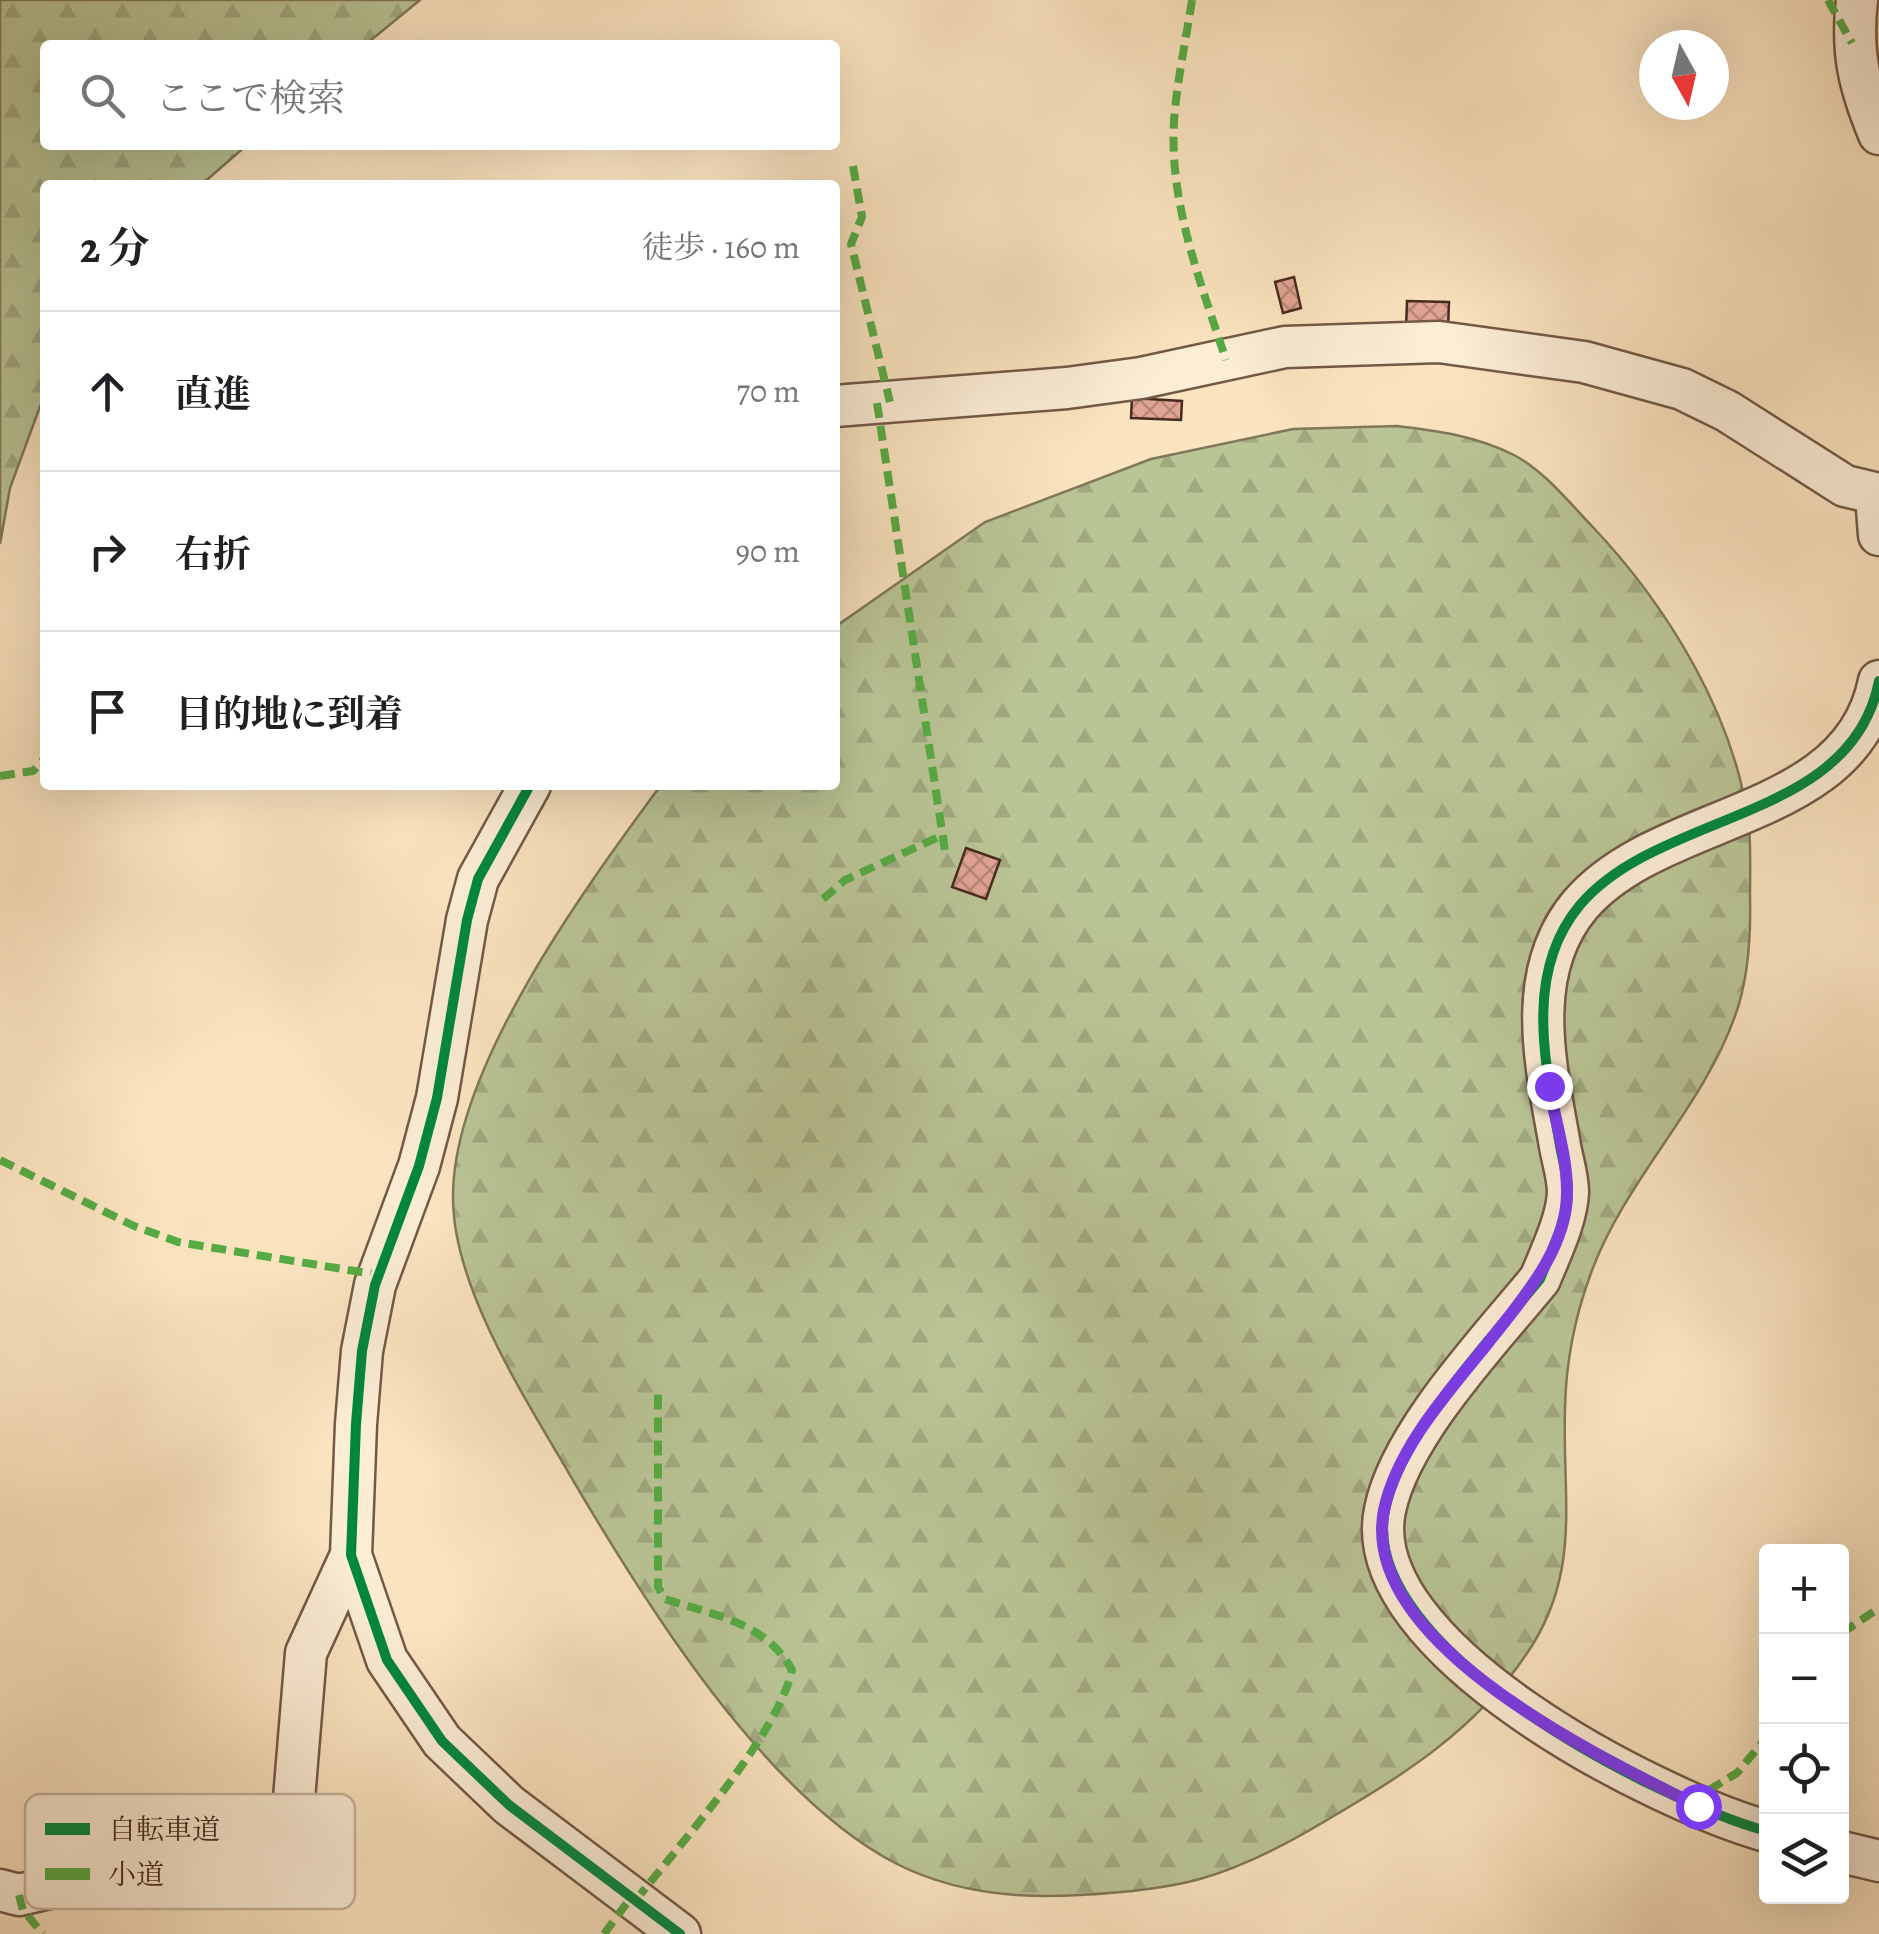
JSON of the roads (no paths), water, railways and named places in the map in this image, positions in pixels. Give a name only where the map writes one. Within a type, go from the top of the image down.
[{"type":"street","points":[[1857,0],[1852,43],[1855,70],[1879,134]]},
{"type":"street","points":[[840,406],[1086,386],[1285,347],[1439,342],[1584,362],[1682,390],[1727,410],[1845,486],[1878,494],[1879,535]]},
{"type":"street","points":[[1759,1829],[1698,1806],[1535,1722],[1454,1656],[1401,1596],[1388,1570],[1384,1511],[1396,1476],[1428,1422],[1540,1279],[1550,1254],[1568,1192],[1543,1047],[1542,1008],[1552,956],[1563,932],[1580,906],[1642,854],[1821,772],[1863,727],[1879,681]]},
{"type":"street","points":[[527,790],[478,879],[466,920],[437,1098],[419,1166],[375,1285],[357,1406],[351,1555],[386,1660],[442,1741],[510,1805],[680,1934]]},
{"type":"street","points":[[294,1794],[306,1652],[351,1555]]},
{"type":"street","points":[[1849,1854],[1879,1861]]},
{"type":"street","points":[[0,1890],[25,1893]]}]
